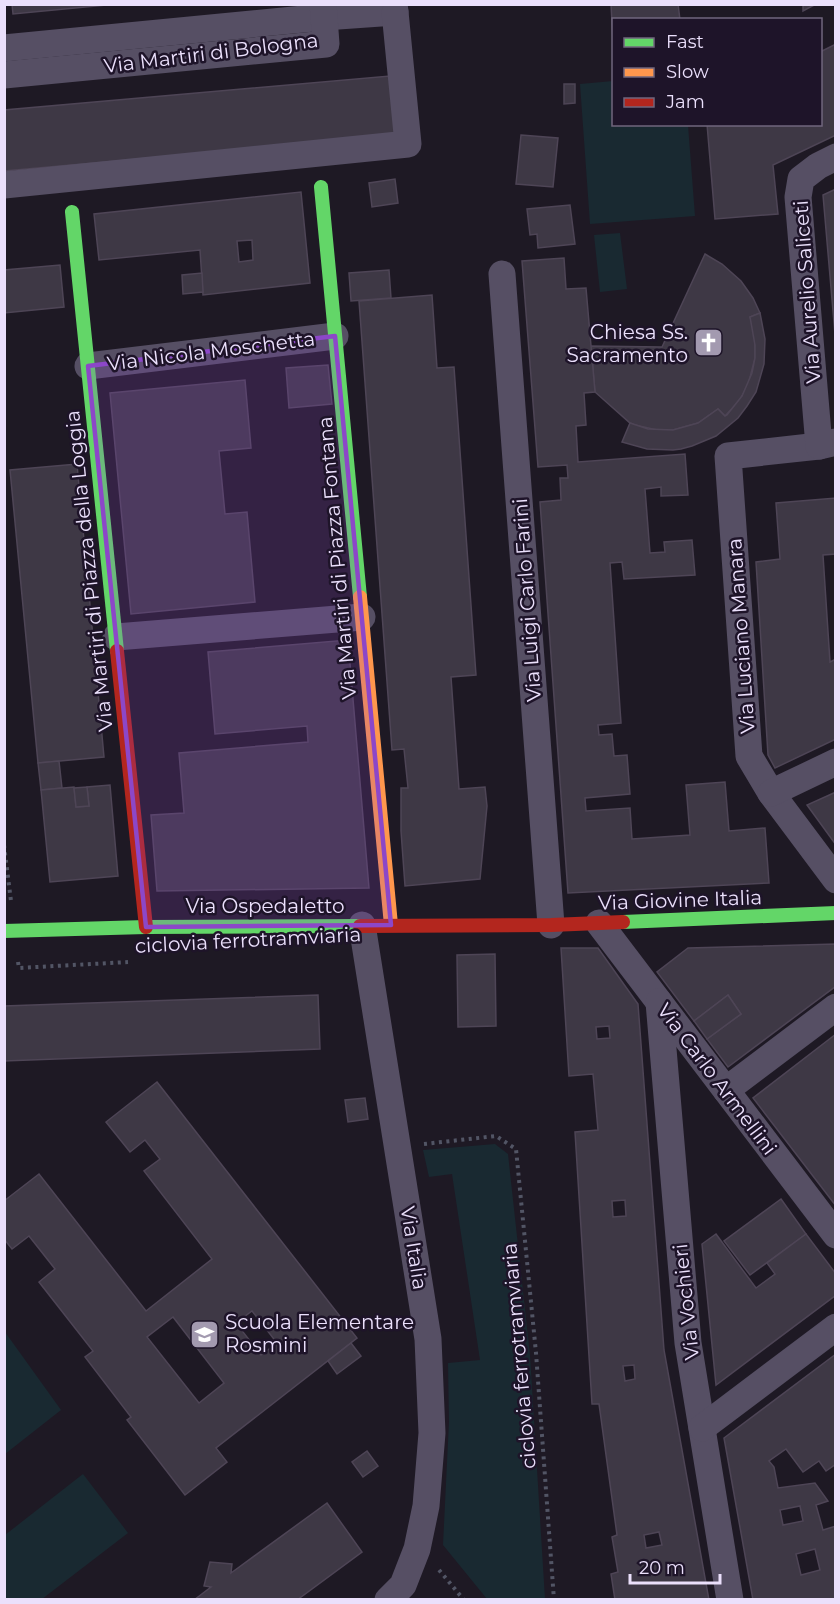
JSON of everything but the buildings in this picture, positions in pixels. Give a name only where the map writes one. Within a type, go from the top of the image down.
[{"type":"street","points":[[4,185],[408,144],[395,8],[323,11]]},
{"type":"street","name":"Via Martiri di Bologna","points":[[4,48],[323,11],[326,44],[4,75]]},
{"type":"street","name":"Via Aurelio Saliceti","points":[[827,444],[798,197],[801,179],[818,166],[836,158]]},
{"type":"street","name":"Via Martiri di Piazza Fontana","points":[[321,187],[391,925]]},
{"type":"street","name":"Via Martiri di Piazza della Loggia","points":[[72,212],[147,927]]},
{"type":"street","name":"Via Luigi Carlo Farini","points":[[502,274],[539,925]]},
{"type":"street","name":"Via Nicola Moschetta","points":[[88,366],[335,336]]},
{"type":"street","name":"Via Luciano Manara","points":[[827,444],[728,456],[749,756],[771,793],[836,880]]},
{"type":"street","points":[[116,637],[362,617]]},
{"type":"street","points":[[771,793],[836,762]]},
{"type":"street","name":"Via Giovine Italia","points":[[539,925],[836,913]]},
{"type":"street","name":"Via Carlo Armellini","points":[[599,923],[836,1235]]},
{"type":"street","name":"Via Italia","points":[[362,925],[428,1340],[432,1433],[426,1506],[417,1549],[403,1585],[388,1599]]},
{"type":"street","name":"Via Ospedaletto","points":[[10,931],[147,927],[539,925]]},
{"type":"street","name":"Via Vochieri","points":[[659,1002],[688,1342],[730,1599]]},
{"type":"street","points":[[726,1090],[836,1008]]},
{"type":"street","points":[[702,1428],[836,1327]]},
{"type":"path","name":"ciclovia ferrotramviaria","points":[[4,845],[10,931],[19,968],[139,961]]},
{"type":"path","name":"ciclovia ferrotramviaria","points":[[413,1145],[496,1136],[516,1149],[536,1353],[554,1599]]},
{"type":"path","points":[[417,1549],[448,1579],[464,1599]]},
{"type":"highlighted area","points":[[335,336],[391,925],[146,927],[88,366]]},
{"type":"shaded area","points":[[612,81],[612,126],[688,126],[695,216],[590,224],[580,84]]},
{"type":"shaded area","points":[[620,233],[627,289],[600,292],[594,235]]},
{"type":"shaded area","points":[[495,1144],[508,1154],[530,1355],[545,1599],[487,1599],[443,1545],[449,1422],[448,1363],[480,1360],[452,1174],[429,1177],[423,1150]]},
{"type":"shaded area","points":[[5,1332],[61,1410],[4,1454]]},
{"type":"shaded area","points":[[83,1474],[128,1533],[42,1599],[5,1599],[5,1535]]},
{"type":"traffic: fast","points":[[321,187],[360,597]]},
{"type":"traffic: fast","points":[[72,212],[117,651]]},
{"type":"traffic: fast","points":[[623,922],[836,913]]},
{"type":"traffic: fast","points":[[4,931],[146,927],[360,926]]},
{"type":"traffic: slow","points":[[360,597],[391,925]]},
{"type":"traffic: jam","points":[[117,651],[146,927]]},
{"type":"traffic: jam","points":[[360,926],[551,925],[623,922]]},
{"type":"place","name":"Chiesa Ss. Sacramento","points":[[709,343]]},
{"type":"place","name":"Scuola Elementare Rosmini","points":[[204,1334]]}]
